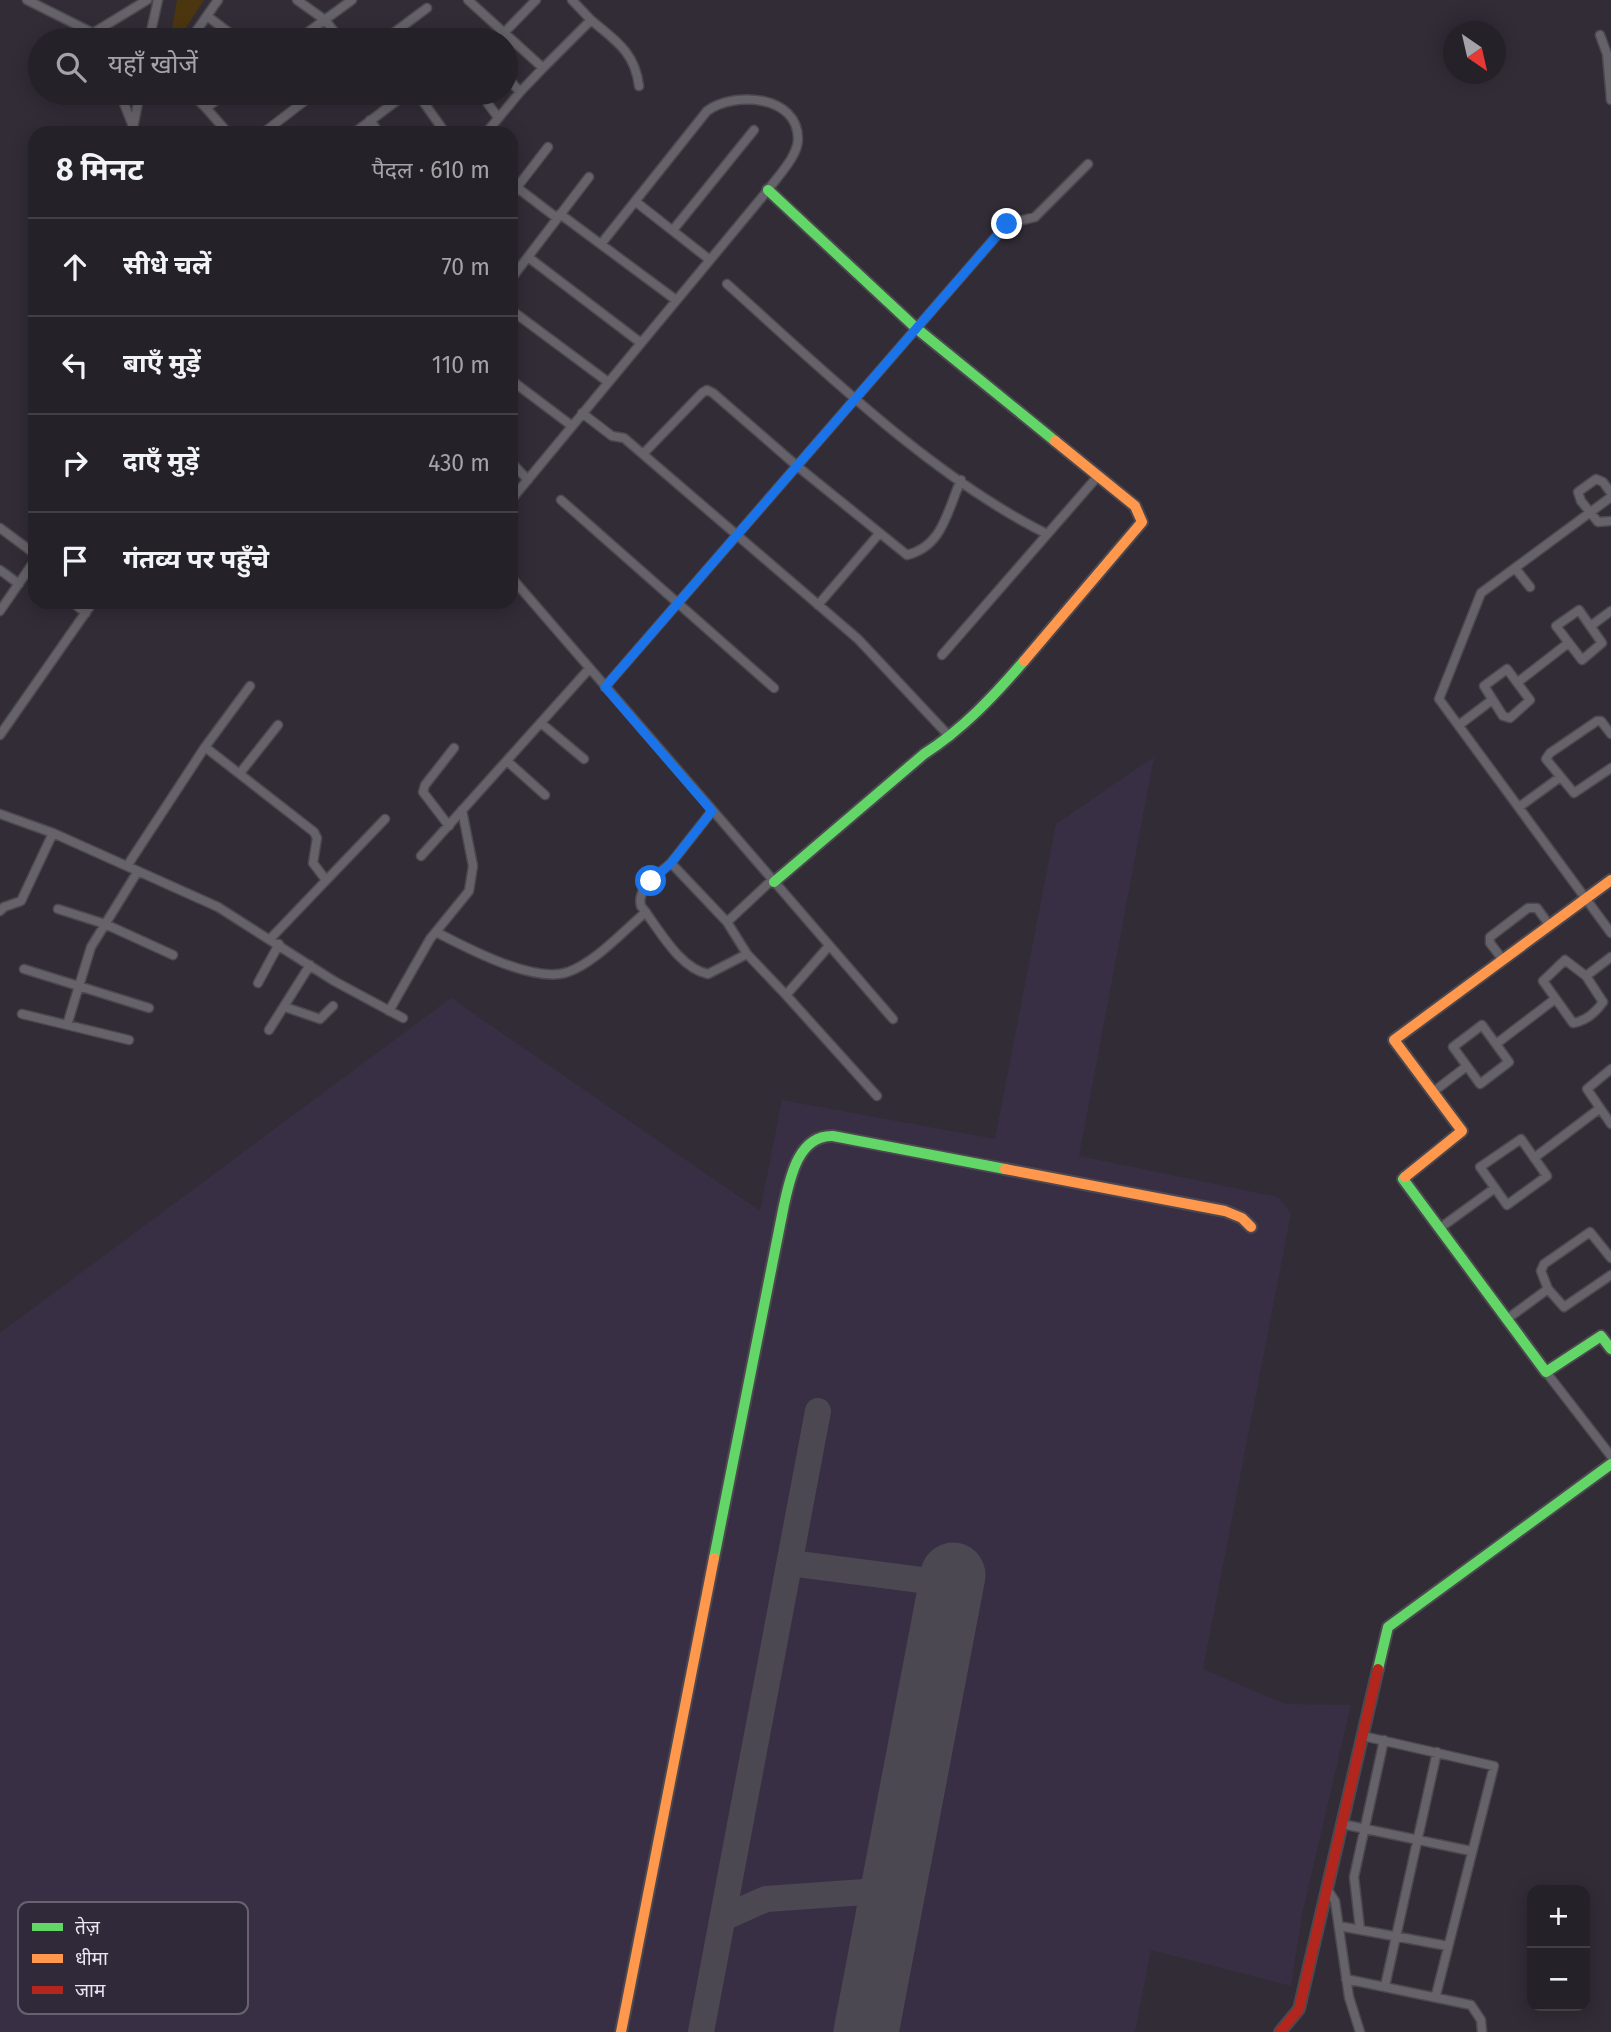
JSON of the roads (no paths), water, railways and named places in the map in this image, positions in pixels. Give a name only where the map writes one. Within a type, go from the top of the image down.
[{"type":"street","points":[[27,0],[78,28]]},
{"type":"street","points":[[107,28],[147,0]]},
{"type":"street","points":[[152,28],[158,0]]},
{"type":"street","points":[[198,28],[218,0]]},
{"type":"street","points":[[297,0],[325,20],[331,28]]},
{"type":"street","points":[[314,28],[352,0]]},
{"type":"street","points":[[468,0],[493,28]]},
{"type":"street","points":[[510,28],[536,0]]},
{"type":"street","points":[[572,0],[627,50],[634,63],[639,86]]},
{"type":"street","points":[[400,28],[427,8]]},
{"type":"street","points":[[207,16],[223,28]]},
{"type":"street","points":[[518,90],[520,92],[591,20]]},
{"type":"street","points":[[1600,35],[1606,54],[1611,100]]},
{"type":"street","points":[[518,50],[543,68]]},
{"type":"street","points":[[518,492],[768,190],[796,150],[796,124],[786,110],[752,98],[733,99],[706,111],[601,244]]},
{"type":"street","points":[[124,105],[131,126]]},
{"type":"street","points":[[133,126],[137,105]]},
{"type":"street","points":[[209,105],[206,107],[222,126]]},
{"type":"street","points":[[272,126],[299,105]]},
{"type":"street","points":[[363,126],[388,105]]},
{"type":"street","points":[[425,105],[440,126]]},
{"type":"street","points":[[489,105],[498,116]]},
{"type":"street","points":[[491,126],[508,105]]},
{"type":"street","points":[[370,120],[374,126]]},
{"type":"street","points":[[673,230],[754,130]]},
{"type":"street","points":[[518,181],[548,147]]},
{"type":"street","points":[[605,687],[1007,224],[1035,217],[1088,164]]},
{"type":"street","points":[[518,269],[589,177]]},
{"type":"street","points":[[518,188],[601,244],[676,300]]},
{"type":"street","points":[[727,922],[924,754],[950,737],[1005,683],[1142,522],[1135,506],[916,328],[768,190]]},
{"type":"street","points":[[636,202],[710,260]]},
{"type":"street","points":[[528,257],[641,343]]},
{"type":"street","points":[[727,284],[855,398],[961,480],[1017,519],[1048,534]]},
{"type":"street","points":[[518,315],[608,382]]},
{"type":"street","points":[[518,385],[572,426]]},
{"type":"street","points":[[643,454],[707,390],[719,396],[797,466],[907,555],[921,552],[942,529],[961,480]]},
{"type":"street","points":[[582,414],[612,436],[624,438],[859,639],[950,737]]},
{"type":"street","points":[[518,470],[528,480]]},
{"type":"street","points":[[942,656],[1098,476]]},
{"type":"street","points":[[1611,521],[1603,524],[1590,513],[1578,496],[1584,486],[1599,480],[1611,495],[1590,513],[1481,593],[1439,699],[1611,933]]},
{"type":"street","points":[[561,500],[774,688]]},
{"type":"street","points":[[0,528],[28,549]]},
{"type":"street","points":[[818,605],[878,534]]},
{"type":"street","points":[[1516,568],[1530,587]]},
{"type":"street","points":[[0,570],[19,584]]},
{"type":"street","points":[[0,611],[28,575]]},
{"type":"street","points":[[518,585],[892,1019]]},
{"type":"street","points":[[81,609],[86,613]]},
{"type":"street","points":[[0,735],[89,609]]},
{"type":"street","points":[[1579,610],[1602,641],[1601,646],[1581,660],[1567,644],[1557,629],[1558,623],[1579,610]]},
{"type":"street","points":[[1592,625],[1611,611]]},
{"type":"street","points":[[1518,682],[1567,644]]},
{"type":"street","points":[[421,856],[589,669]]},
{"type":"street","points":[[1507,669],[1518,682],[1530,700],[1520,711],[1507,718],[1484,687],[1507,669]]},
{"type":"street","points":[[127,866],[205,747],[250,686]]},
{"type":"street","points":[[1459,725],[1492,700]]},
{"type":"street","points":[[1611,734],[1601,721],[1597,722],[1550,753],[1546,762],[1574,793],[1611,768]]},
{"type":"street","points":[[541,723],[584,759]]},
{"type":"street","points":[[240,773],[278,725]]},
{"type":"street","points":[[205,747],[314,832],[317,838],[313,863],[326,880]]},
{"type":"street","points":[[449,826],[423,792],[425,785],[454,748]]},
{"type":"street","points":[[507,761],[545,795]]},
{"type":"street","points":[[1519,807],[1559,778]]},
{"type":"street","points":[[389,1011],[436,932],[469,891],[473,877],[462,810]]},
{"type":"street","points":[[712,811],[639,899],[646,912],[689,966],[699,972],[708,974],[719,970],[747,954]]},
{"type":"street","points":[[0,814],[53,833],[218,907],[310,965],[403,1018]]},
{"type":"street","points":[[270,939],[385,819]]},
{"type":"street","points":[[0,911],[4,906],[21,901],[53,833]]},
{"type":"street","points":[[671,863],[727,922],[747,954],[877,1096]]},
{"type":"street","points":[[67,1025],[91,947],[138,871]]},
{"type":"street","points":[[1611,880],[1394,1040],[1462,1131],[1403,1179],[1611,1456]]},
{"type":"street","points":[[1503,960],[1490,943],[1490,937],[1528,908],[1537,908],[1550,926]]},
{"type":"street","points":[[58,909],[105,924],[173,955]]},
{"type":"street","points":[[436,932],[534,973],[555,974],[576,968],[646,912]]},
{"type":"street","points":[[258,983],[279,944]]},
{"type":"street","points":[[786,995],[830,946]]},
{"type":"street","points":[[1586,976],[1611,957]]},
{"type":"street","points":[[1565,960],[1586,976],[1603,1002],[1590,1016],[1573,1023],[1543,981],[1565,960]]},
{"type":"street","points":[[269,1030],[310,965]]},
{"type":"street","points":[[24,970],[149,1008]]},
{"type":"street","points":[[1496,1044],[1555,999]]},
{"type":"street","points":[[285,1007],[320,1019],[333,1006]]},
{"type":"street","points":[[22,1014],[129,1040]]},
{"type":"street","points":[[1482,1025],[1510,1062],[1480,1084],[1467,1066],[1453,1047],[1482,1025]]},
{"type":"street","points":[[1433,1092],[1467,1066]]},
{"type":"street","points":[[1611,1069],[1587,1089],[1611,1124]]},
{"type":"street","points":[[1534,1158],[1599,1109]]},
{"type":"street","points":[[621,2032],[775,1247],[800,1154],[814,1139],[827,1136],[852,1139],[1225,1211],[1242,1218],[1251,1227]]},
{"type":"street","points":[[1521,1139],[1547,1176],[1507,1205],[1495,1188],[1480,1167],[1521,1139]]},
{"type":"street","points":[[1440,1228],[1495,1188]]},
{"type":"street","points":[[1611,1258],[1608,1244],[1592,1232],[1582,1236],[1544,1264],[1541,1279],[1564,1307],[1611,1275]]},
{"type":"street","points":[[1507,1319],[1548,1289]]},
{"type":"street","points":[[1546,1372],[1601,1336],[1611,1349]]},
{"type":"street","points":[[1280,2032],[1299,2009],[1388,1628],[1611,1464]]},
{"type":"street","points":[[1363,1736],[1494,1766],[1436,1995]]},
{"type":"street","points":[[1360,1929],[1354,1877],[1384,1740]]},
{"type":"street","points":[[1385,1986],[1437,1752]]},
{"type":"street","points":[[1342,1824],[1471,1851]]},
{"type":"street","points":[[1327,1889],[1335,1901],[1346,1979],[1360,2032]]},
{"type":"street","points":[[1339,1926],[1448,1946]]},
{"type":"street","points":[[1346,1979],[1471,2004],[1480,2020],[1482,2032]]}]
